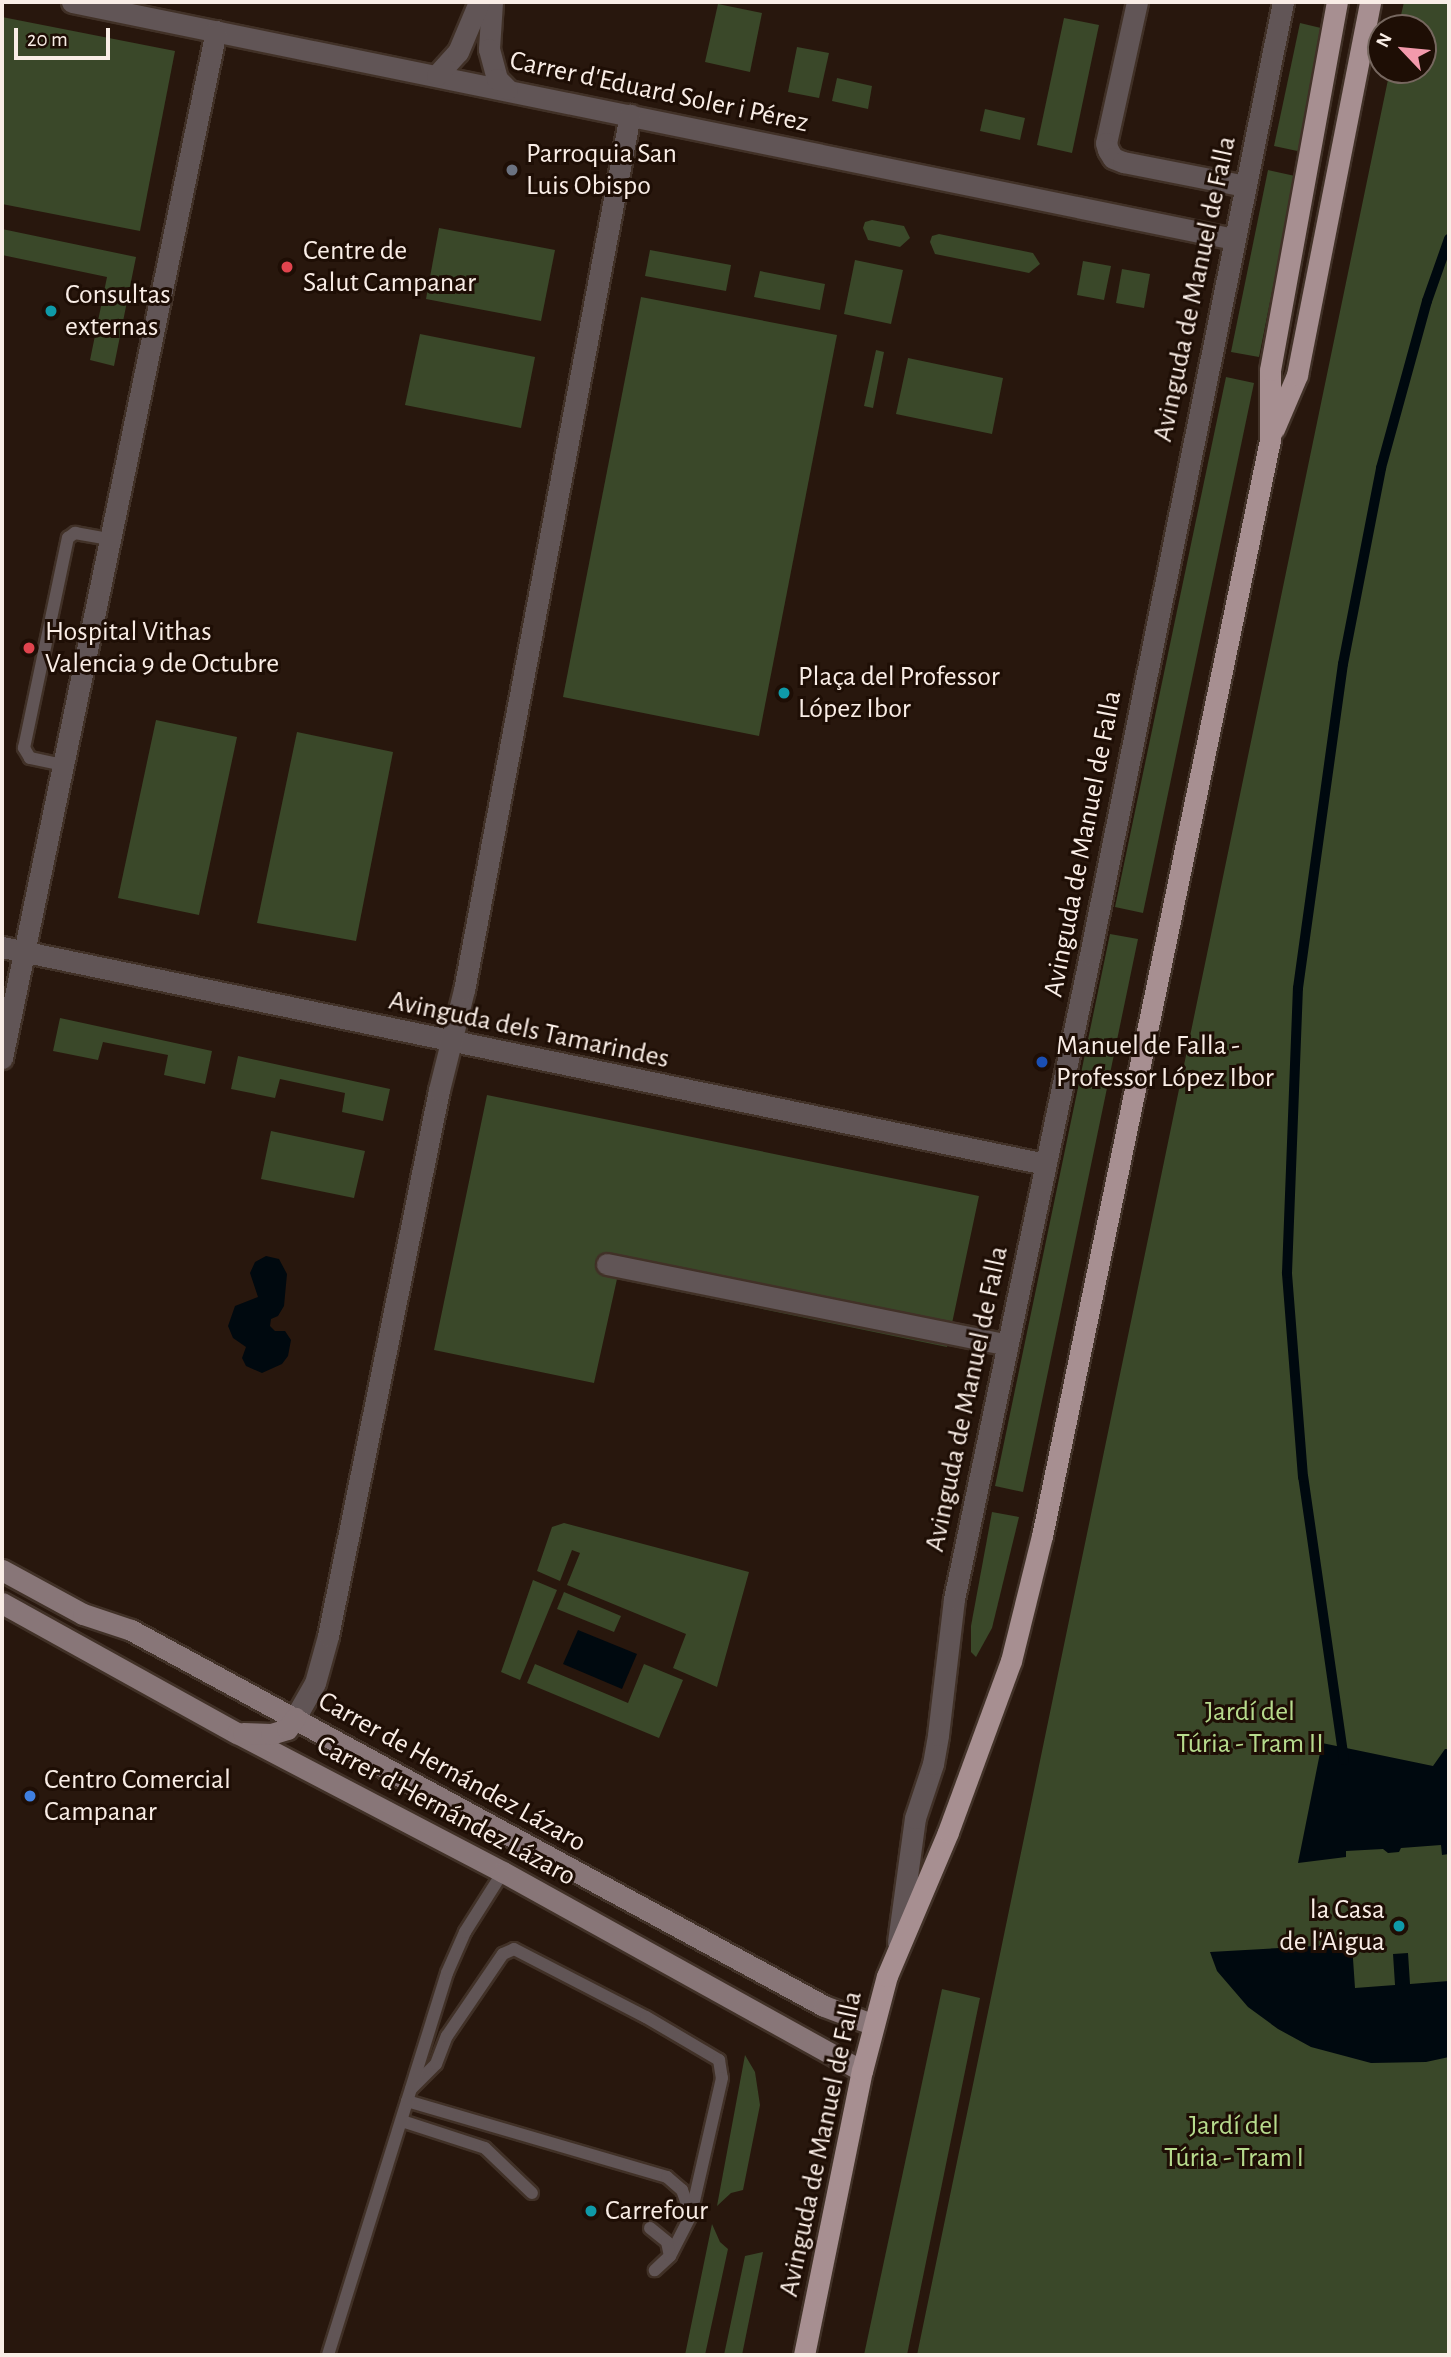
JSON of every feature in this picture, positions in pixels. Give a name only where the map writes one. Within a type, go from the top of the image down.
[{"type":"main road","name":"Avinguda de Manuel de Falla","points":[[1270,440],[1270,370],[1337,2]]},
{"type":"main road","name":"Avinguda de Manuel de Falla","points":[[804,2355],[862,2071],[874,2025],[898,1946],[948,1832],[1011,1661],[1026,1609],[1270,440],[1297,375],[1370,2]]},
{"type":"street","name":"Carrer d'Eduard Soler i Pérez","points":[[72,2],[1234,239]]},
{"type":"street","points":[[437,75],[458,52],[479,2]]},
{"type":"street","points":[[492,2],[488,50],[498,79],[507,89]]},
{"type":"street","points":[[1136,2],[1106,143],[1113,158],[1245,186]]},
{"type":"street","name":"Avinguda de Manuel de Falla","points":[[898,1946],[915,1818],[933,1764],[938,1735],[954,1599],[1283,2]]},
{"type":"street","points":[[2,1058],[216,31]]},
{"type":"street","points":[[237,1733],[271,1734],[287,1729],[315,1683],[328,1636],[439,1090],[453,1042],[630,115]]},
{"type":"street","name":"Avinguda dels Tamarindes","points":[[2,947],[1045,1164]]},
{"type":"street","points":[[607,1264],[1007,1345]]},
{"type":"street","name":"Carrer de Hernández Lázaro","points":[[2,1570],[83,1614],[131,1630],[824,2006],[874,2025]]},
{"type":"street","name":"Carrer d'Hernández Lázaro","points":[[2,1603],[237,1733],[503,1871],[862,2071]]},
{"type":"lane","points":[[63,765],[27,756],[24,748],[26,735],[68,538],[75,533],[109,539]]},
{"type":"lane","points":[[328,2355],[447,1973],[465,1932],[503,1871]]},
{"type":"lane","points":[[409,2095],[436,2064],[447,2036],[503,1954],[514,1949],[646,2017],[719,2060],[722,2078],[691,2215],[670,2256],[655,2270]]},
{"type":"lane","points":[[409,2095],[667,2177],[682,2190],[691,2215]]},
{"type":"lane","points":[[402,2121],[485,2148],[533,2193]]},
{"type":"lane","points":[[650,2228],[667,2242],[670,2256]]},
{"type":"green space","name":"Jardí del Túria - Tram II","points":[[1404,2],[1449,2],[1449,2355],[917,2355],[1387,84],[1437,84],[1437,14],[1401,14]]},
{"type":"green space","points":[[718,4],[762,13],[750,72],[705,62]]},
{"type":"green space","points":[[2,17],[175,51],[140,231],[2,204]]},
{"type":"green space","points":[[1064,18],[1099,25],[1072,153],[1037,145]]},
{"type":"green space","points":[[1300,23],[1321,28],[1302,152],[1274,146]]},
{"type":"green space","points":[[797,47],[829,53],[819,98],[788,92]]},
{"type":"green space","points":[[837,78],[872,86],[868,109],[832,101]]},
{"type":"green space","points":[[985,109],[1025,118],[1020,140],[980,131]]},
{"type":"green space","points":[[1268,170],[1295,176],[1259,357],[1231,352]]},
{"type":"green space","points":[[872,220],[904,226],[910,238],[900,247],[868,240],[863,228],[865,222]]},
{"type":"green space","points":[[439,228],[555,250],[541,321],[426,299]]},
{"type":"green space","points":[[2,229],[136,257],[114,366],[90,360],[107,277],[2,255]]},
{"type":"green space","points":[[939,234],[1033,253],[1040,264],[1029,273],[935,254],[930,242],[932,236]]},
{"type":"green space","points":[[650,250],[731,265],[726,291],[645,276]]},
{"type":"green space","points":[[855,260],[903,270],[891,324],[844,314]]},
{"type":"green space","points":[[1083,261],[1111,266],[1104,300],[1077,295]]},
{"type":"green space","points":[[1122,269],[1150,274],[1144,308],[1116,303]]},
{"type":"green space","points":[[760,271],[825,284],[820,310],[754,297]]},
{"type":"green space","points":[[641,297],[837,335],[759,736],[563,697]]},
{"type":"green space","points":[[420,334],[535,357],[521,428],[405,405]]},
{"type":"green space","points":[[876,350],[884,352],[873,408],[864,406]]},
{"type":"green space","points":[[908,358],[1003,378],[992,434],[896,414]]},
{"type":"green space","points":[[1226,377],[1254,383],[1143,913],[1115,907]]},
{"type":"green space","points":[[156,720],[237,737],[199,915],[118,898]]},
{"type":"green space","points":[[297,732],[393,752],[356,941],[257,923]]},
{"type":"green space","points":[[1110,934],[1138,939],[1023,1492],[995,1486]]},
{"type":"green space","points":[[60,1018],[212,1051],[205,1084],[164,1075],[168,1055],[103,1042],[98,1060],[53,1051]]},
{"type":"green space","points":[[238,1056],[390,1089],[383,1121],[342,1112],[345,1093],[280,1079],[275,1098],[231,1089]]},
{"type":"green space","points":[[487,1095],[979,1196],[947,1347],[617,1279],[594,1383],[434,1350]]},
{"type":"green space","points":[[271,1131],[365,1151],[354,1198],[261,1179]]},
{"type":"green space","points":[[992,1512],[1019,1517],[992,1628],[976,1657],[971,1652],[971,1626]]},
{"type":"green space","points":[[564,1523],[749,1572],[717,1687],[673,1668],[686,1634],[567,1585],[580,1553],[572,1550],[560,1581],[537,1571],[552,1527]]},
{"type":"green space","points":[[533,1580],[557,1590],[520,1680],[501,1672]]},
{"type":"green space","points":[[564,1592],[621,1616],[614,1632],[557,1609]]},
{"type":"green space","points":[[535,1664],[628,1703],[644,1664],[683,1680],[659,1738],[527,1683]]},
{"type":"green space","points":[[942,1989],[980,1998],[907,2355],[864,2355]]},
{"type":"green space","points":[[745,2055],[755,2072],[760,2105],[743,2190],[731,2193],[717,2206]]},
{"type":"green space","points":[[712,2224],[720,2242],[728,2249],[705,2355],[685,2355]]},
{"type":"green space","points":[[763,2252],[742,2355],[724,2355],[745,2256]]},
{"type":"shaded area","points":[[266,1256],[279,1259],[287,1274],[284,1306],[278,1316],[271,1319],[270,1326],[275,1331],[285,1331],[291,1340],[288,1356],[282,1364],[262,1373],[246,1366],[242,1358],[246,1347],[233,1338],[228,1326],[235,1306],[258,1297],[250,1273],[255,1262]]},
{"type":"shaded area","points":[[578,1630],[637,1654],[622,1689],[563,1664]]},
{"type":"shaded area","points":[[1322,1743],[1433,1766],[1445,1749],[1449,1749],[1449,1854],[1442,1855],[1441,1845],[1401,1848],[1399,1852],[1388,1853],[1383,1849],[1346,1851],[1346,1857],[1298,1863]]},
{"type":"shaded area","points":[[1352,1944],[1355,1988],[1395,1985],[1393,1954],[1408,1953],[1410,1984],[1449,1981],[1449,2057],[1426,2062],[1371,2063],[1311,2047],[1278,2029],[1248,2007],[1217,1971],[1210,1952]]},
{"type":"waterway","points":[[1344,1760],[1303,1477],[1287,1273],[1298,988],[1343,664],[1381,468],[1427,301],[1449,239]]},
{"type":"place","name":"Parroquia San Luis Obispo","points":[[512,170]]},
{"type":"place","name":"Centre de Salut Campanar","points":[[287,267]]},
{"type":"place","name":"Consultas externas","points":[[51,311]]},
{"type":"place","name":"Hospital Vithas Valencia 9 de Octubre","points":[[29,648]]},
{"type":"place","name":"Plaça del Professor López Ibor","points":[[784,693]]},
{"type":"place","name":"Manuel de Falla - Professor López Ibor","points":[[1042,1062]]},
{"type":"place","name":"Centro Comercial Campanar","points":[[30,1796]]},
{"type":"place","name":"la Casa de l'Aigua","points":[[1399,1926]]},
{"type":"place","name":"Carrefour","points":[[591,2211]]},
{"type":"park label","name":"Jardí del Túria - Tram I","points":[[1234,2142]]}]
